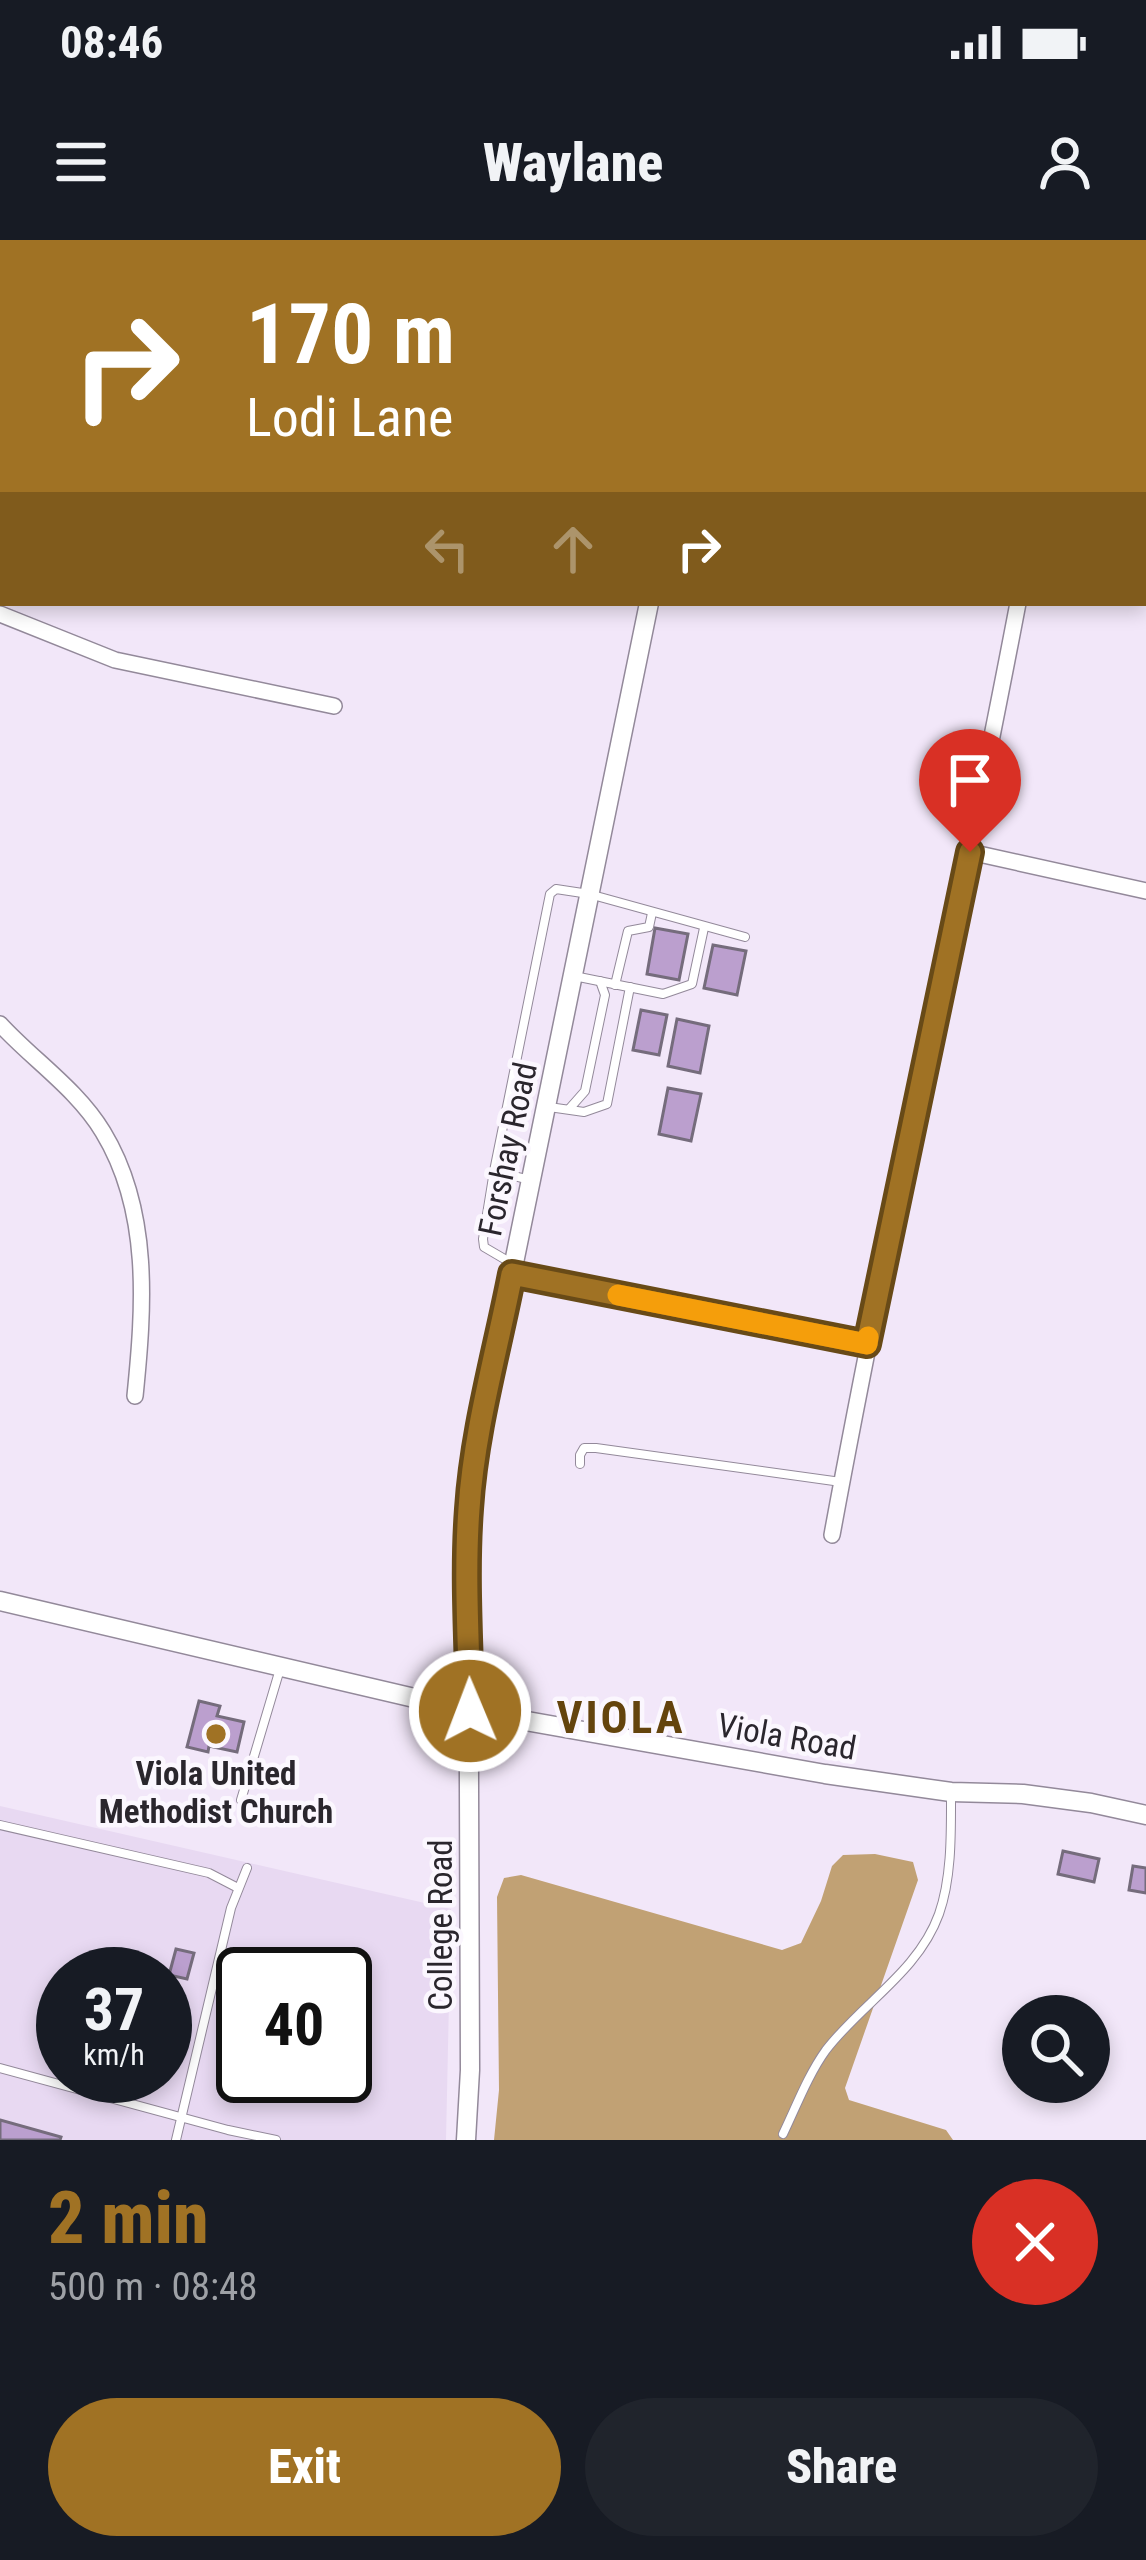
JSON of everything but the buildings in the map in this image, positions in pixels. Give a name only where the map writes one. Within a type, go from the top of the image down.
[{"type":"street","name":"Forshay Road","points":[[470,1711],[467,1558],[478,1442],[648,606]]},
{"type":"street","points":[[832,1535],[1017,606]]},
{"type":"street","points":[[0,614],[116,660],[334,706]]},
{"type":"street","points":[[970,852],[1146,891]]},
{"type":"street","points":[[0,1024],[64,1084],[102,1130],[127,1181],[142,1275],[135,1396]]},
{"type":"street","points":[[513,1269],[867,1344]]},
{"type":"street","name":"Viola Road","points":[[0,1601],[470,1711],[825,1774],[952,1792],[1023,1794],[1146,1815]]},
{"type":"street","name":"College Road","points":[[466,2140],[470,1711]]},
{"type":"lane","points":[[513,1269],[484,1246],[494,1172],[550,894],[556,889],[589,894],[745,937]]},
{"type":"lane","points":[[615,985],[628,931],[649,926],[652,913]]},
{"type":"lane","points":[[573,976],[663,994],[692,984],[704,928]]},
{"type":"lane","points":[[569,1110],[585,1090],[604,995],[600,981]]},
{"type":"lane","points":[[546,1106],[584,1112],[607,1104],[630,987]]},
{"type":"lane","points":[[494,1172],[531,1181]]},
{"type":"lane","points":[[580,1464],[584,1448],[596,1448],[842,1482]]},
{"type":"lane","points":[[242,1800],[280,1667]]},
{"type":"lane","points":[[783,2134],[822,2055],[914,1961],[939,1914],[948,1867],[952,1792]]},
{"type":"lane","points":[[0,1825],[209,1874],[238,1888]]},
{"type":"lane","points":[[176,2140],[230,1908],[247,1868]]},
{"type":"lane","points":[[0,2068],[276,2140]]},
{"type":"shaded area","points":[[0,1806],[451,1909],[446,2140],[0,2140]]},
{"type":"shaded area","points":[[875,1854],[913,1862],[918,1880],[845,2088],[849,2100],[946,2130],[953,2140],[494,2140],[499,2090],[497,1897],[504,1878],[521,1875],[782,1950],[801,1943],[832,1866],[843,1855]]},
{"type":"slow traffic","points":[[618,1295],[867,1344],[868,1337]]},
{"type":"place","name":"Viola United Methodist Church","points":[[216,1734]]},
{"type":"district","name":"VIOLA","points":[[621,1717]]},
{"type":"route","points":[[470,1711],[469,1506],[512,1274],[867,1344],[970,852]]}]
